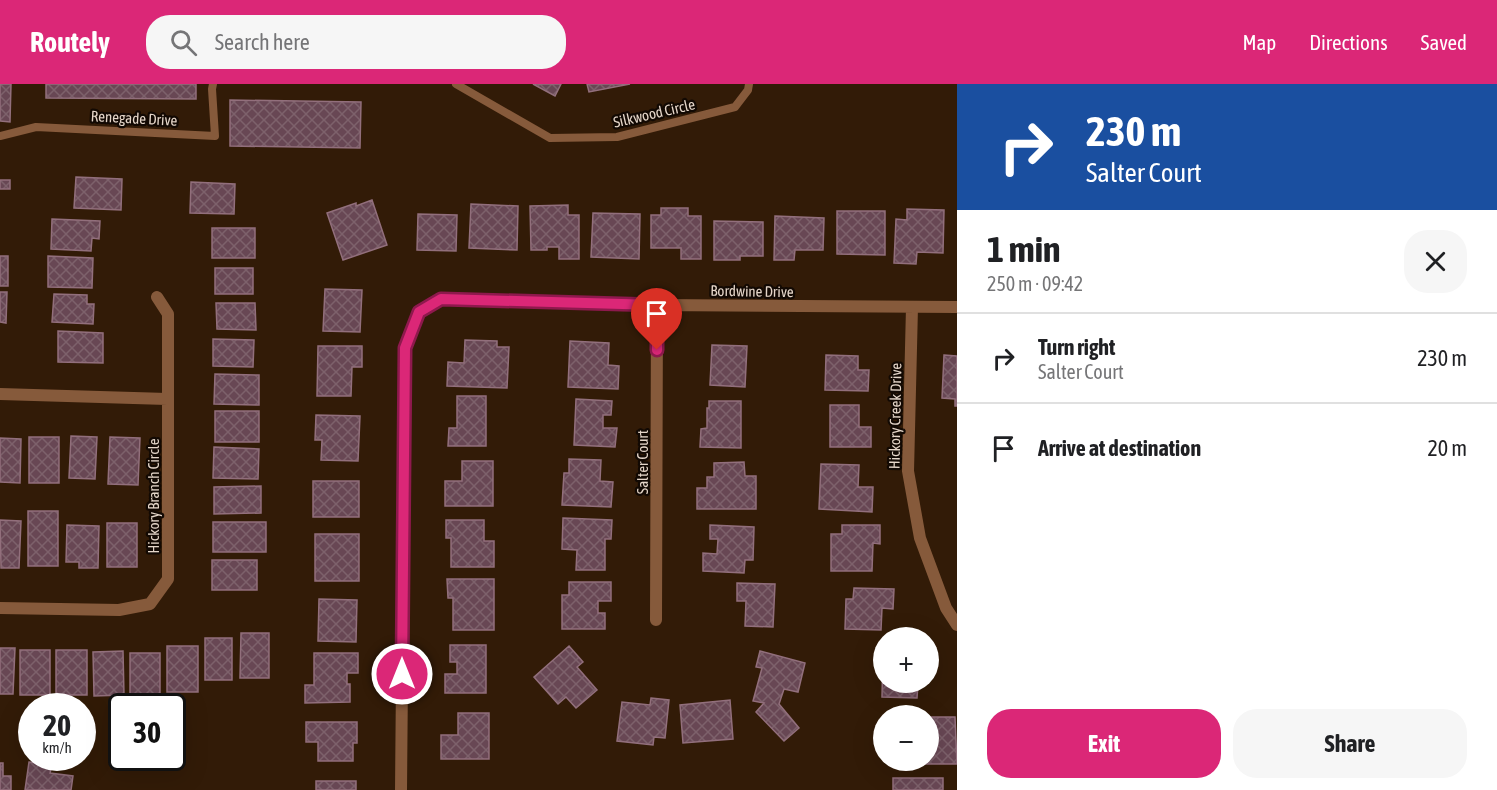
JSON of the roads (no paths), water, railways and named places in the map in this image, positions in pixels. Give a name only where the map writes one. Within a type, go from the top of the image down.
[{"type":"street","name":"Hickory Branch Circle","points":[[0,608],[119,610],[150,604],[168,579],[168,314],[157,297]]},
{"type":"street","name":"Bordwine Drive","points":[[401,790],[405,348],[419,312],[441,299],[657,305],[957,307]]},
{"type":"street","name":"Salter Court","points":[[656,620],[657,305]]},
{"type":"street","name":"Hickory Creek Drive","points":[[912,308],[908,471],[920,538],[946,608],[957,625]]},
{"type":"street","points":[[0,394],[167,399]]},
{"type":"lane","name":"Renegade Drive","points":[[0,136],[36,127],[215,136],[213,84]]},
{"type":"lane","name":"Silkwood Circle","points":[[456,84],[550,138],[617,137],[735,107],[748,90],[748,84]]}]
